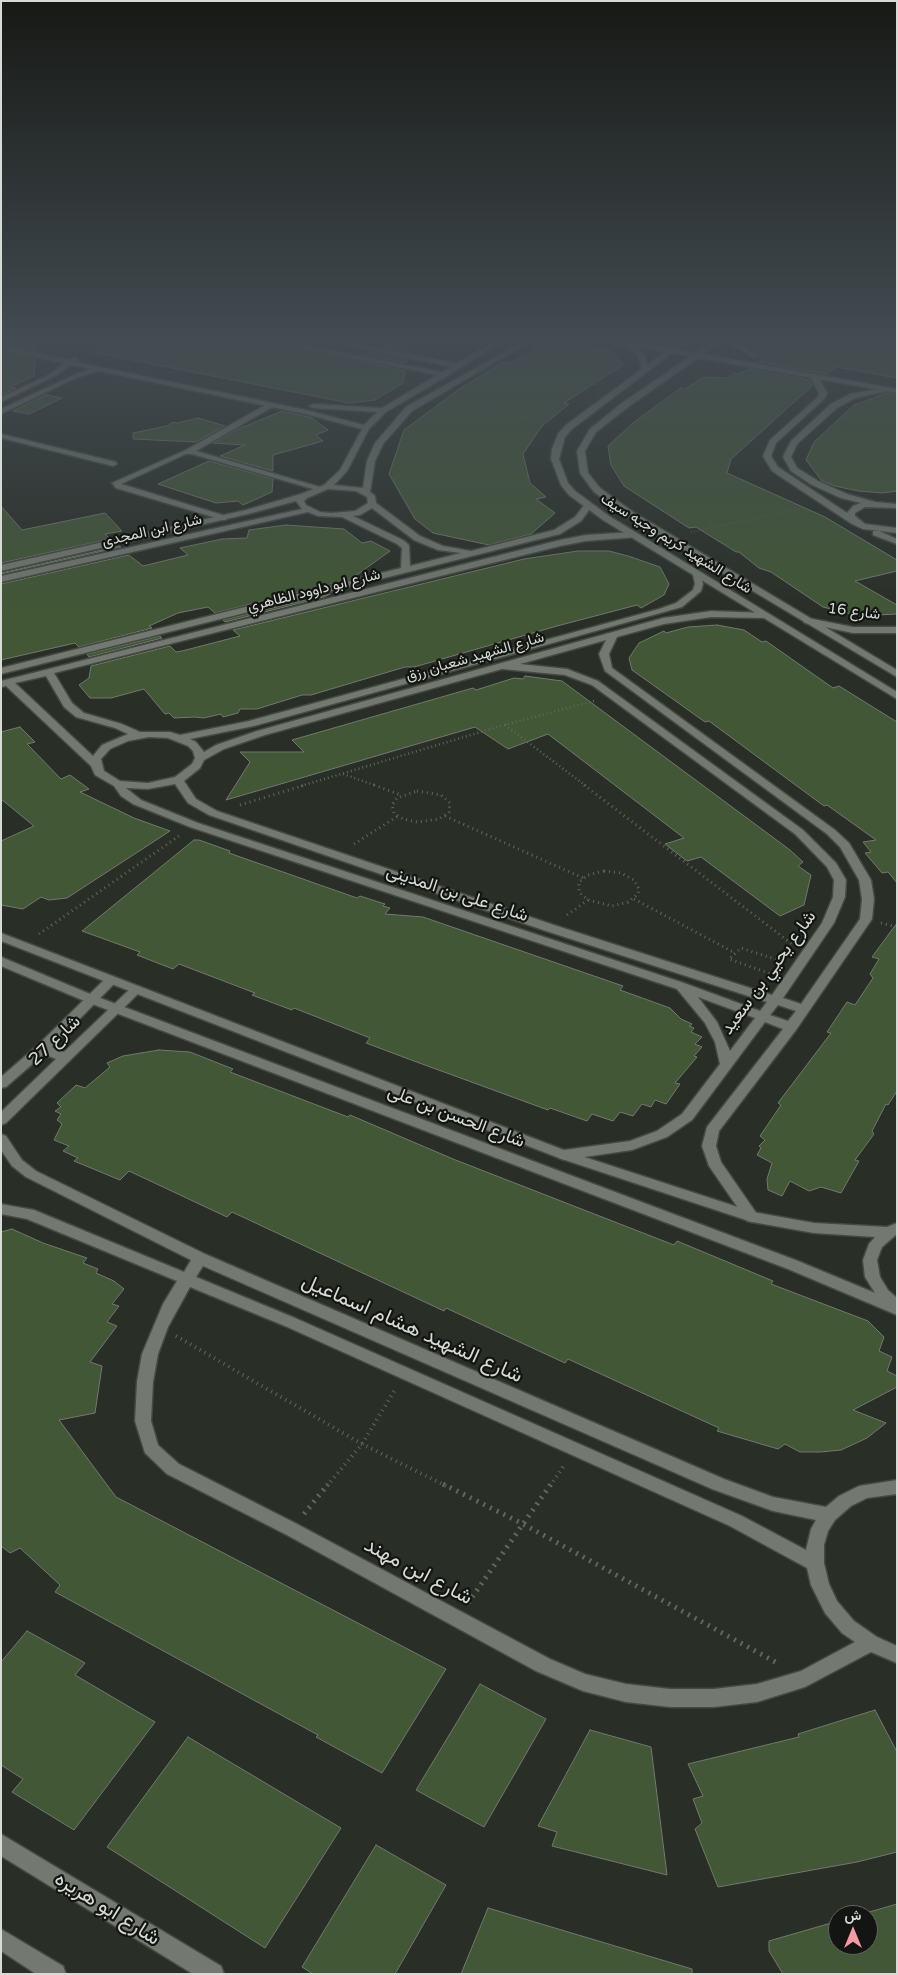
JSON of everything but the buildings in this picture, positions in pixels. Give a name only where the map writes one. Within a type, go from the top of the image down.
[{"type":"street","points":[[2,436],[113,464]]},
{"type":"street","points":[[216,436],[188,452],[116,484],[223,518]]},
{"type":"street","points":[[327,487],[343,471],[362,436]]},
{"type":"street","points":[[366,492],[371,460],[379,443],[385,436]]},
{"type":"street","name":"شارع الشهيد كريم وجيه سيف","points":[[561,436],[556,449],[557,465],[564,483],[572,494],[697,575],[897,696]]},
{"type":"street","name":"شارع الشهيد كريم وجيه سيف","points":[[589,436],[585,440],[581,451],[584,473],[597,490],[630,514],[897,674]]},
{"type":"street","points":[[779,436],[773,442],[767,456],[775,469],[859,524],[897,542]]},
{"type":"street","points":[[801,436],[794,443],[787,457],[794,469],[815,483],[844,496],[877,504],[897,506]]},
{"type":"street","points":[[188,452],[318,489],[349,487],[366,492],[371,496],[372,504],[416,538],[441,548],[476,552]]},
{"type":"street","name":"شارع ابن المجدى","points":[[1,568],[223,518],[304,496],[318,489]]},
{"type":"street","points":[[304,496],[300,501],[302,506],[308,510],[331,515],[357,513],[372,504]]},
{"type":"street","points":[[897,501],[856,508],[852,512],[851,517],[859,524],[897,531]]},
{"type":"street","name":"شارع ابو داوود الظاهري","points":[[1,671],[557,532],[578,519],[588,506]]},
{"type":"street","name":"شارع ابن المجدى","points":[[1,579],[308,510]]},
{"type":"street","points":[[345,515],[400,542],[406,547],[405,569]]},
{"type":"street","name":"شارع ابو داوود الظاهري","points":[[5,683],[560,543],[586,538],[634,535]]},
{"type":"street","name":"شارع الشهيد شعبان رزق","points":[[182,738],[250,724],[548,643],[679,605],[697,591],[700,584],[697,575]]},
{"type":"street","name":"شارع الشهيد شعبان رزق","points":[[178,780],[196,766],[200,758],[220,747],[261,732],[613,635],[693,615],[765,615]]},
{"type":"street","name":"شارع 16","points":[[808,620],[853,630],[897,630]]},
{"type":"street","points":[[613,635],[606,646],[605,661],[616,676],[816,820],[845,845],[857,864],[866,889],[866,919],[791,1027],[712,1130],[709,1146],[714,1163],[752,1218]]},
{"type":"street","points":[[548,643],[559,650]]},
{"type":"street","name":"شارع يحيي بن سعيد","points":[[499,666],[527,666],[582,676],[799,832],[832,865],[840,880],[840,897],[828,923],[790,980],[760,1016],[686,1117],[662,1134],[632,1145],[564,1155]]},
{"type":"street","points":[[49,672],[68,705],[80,715],[118,726],[137,735]]},
{"type":"street","points":[[5,683],[96,765],[100,753],[106,747],[137,735],[160,734],[182,738],[198,750],[200,758]]},
{"type":"street","name":"شارع على بن المدينى","points":[[96,765],[99,773],[118,784],[125,794],[137,802],[194,825],[680,986],[791,1027]]},
{"type":"street","points":[[118,784],[148,786],[178,780]]},
{"type":"street","name":"شارع على بن المدينى","points":[[178,780],[192,801],[213,813],[550,928],[804,1009]]},
{"type":"street","name":"شارع الحسن بن على","points":[[1,937],[564,1155],[752,1218],[814,1228],[893,1230]]},
{"type":"street","name":"شارع الحسن بن على","points":[[1,961],[91,999],[793,1265],[897,1308]]},
{"type":"street","name":"شارع 27","points":[[1,1084],[43,1048],[111,980]]},
{"type":"street","points":[[680,986],[697,1003],[711,1022],[721,1042],[726,1063]]},
{"type":"street","name":"شارع 27","points":[[1,1120],[136,990]]},
{"type":"street","points":[[43,1048],[65,1058]]},
{"type":"street","name":"شارع الشهيد هشام اسماعيل","points":[[1,1139],[17,1163],[31,1174],[200,1258],[442,1366],[718,1484],[773,1504],[829,1516]]},
{"type":"street","points":[[1,1209],[28,1214],[50,1222],[405,1372],[750,1527],[815,1562]]},
{"type":"street","points":[[893,1230],[876,1244],[870,1260],[873,1277],[883,1294],[897,1308]]},
{"type":"street","name":"شارع ابن مهند","points":[[200,1258],[160,1328],[150,1354],[145,1382],[143,1421],[151,1448],[173,1469],[291,1529],[543,1665],[583,1682],[626,1693],[670,1698],[714,1698],[757,1693],[805,1678],[871,1643]]},
{"type":"street","points":[[897,1487],[865,1491],[845,1501],[829,1516],[820,1529],[815,1545],[815,1562],[820,1585],[832,1607],[848,1626],[871,1643],[897,1655]]},
{"type":"street","name":"شارع ابو هريره","points":[[1,1844],[213,1974]]},
{"type":"street","points":[[1,1939],[55,1974]]},
{"type":"path","points":[[668,537],[825,503]]},
{"type":"path","points":[[213,813],[504,725],[612,696]]},
{"type":"path","points":[[504,725],[806,955]]},
{"type":"path","points":[[342,774],[402,795],[425,791],[441,795],[450,803],[450,807],[445,816],[432,821],[417,822],[394,813],[392,805],[402,795]]},
{"type":"path","points":[[335,856],[398,816]]},
{"type":"path","points":[[445,816],[583,878]]},
{"type":"path","points":[[22,946],[194,825]]},
{"type":"path","points":[[604,871],[621,873],[634,880],[638,885],[639,890],[634,899],[612,906],[588,900],[579,892],[578,887],[583,878],[604,871]]},
{"type":"path","points":[[634,899],[735,953]]},
{"type":"path","points":[[550,928],[588,900]]},
{"type":"path","points":[[790,980],[729,959],[742,948],[799,967]]},
{"type":"path","points":[[160,1328],[362,1444],[523,1524],[805,1678]]},
{"type":"path","points":[[291,1529],[362,1444],[405,1372]]},
{"type":"path","points":[[457,1619],[575,1449]]}]
